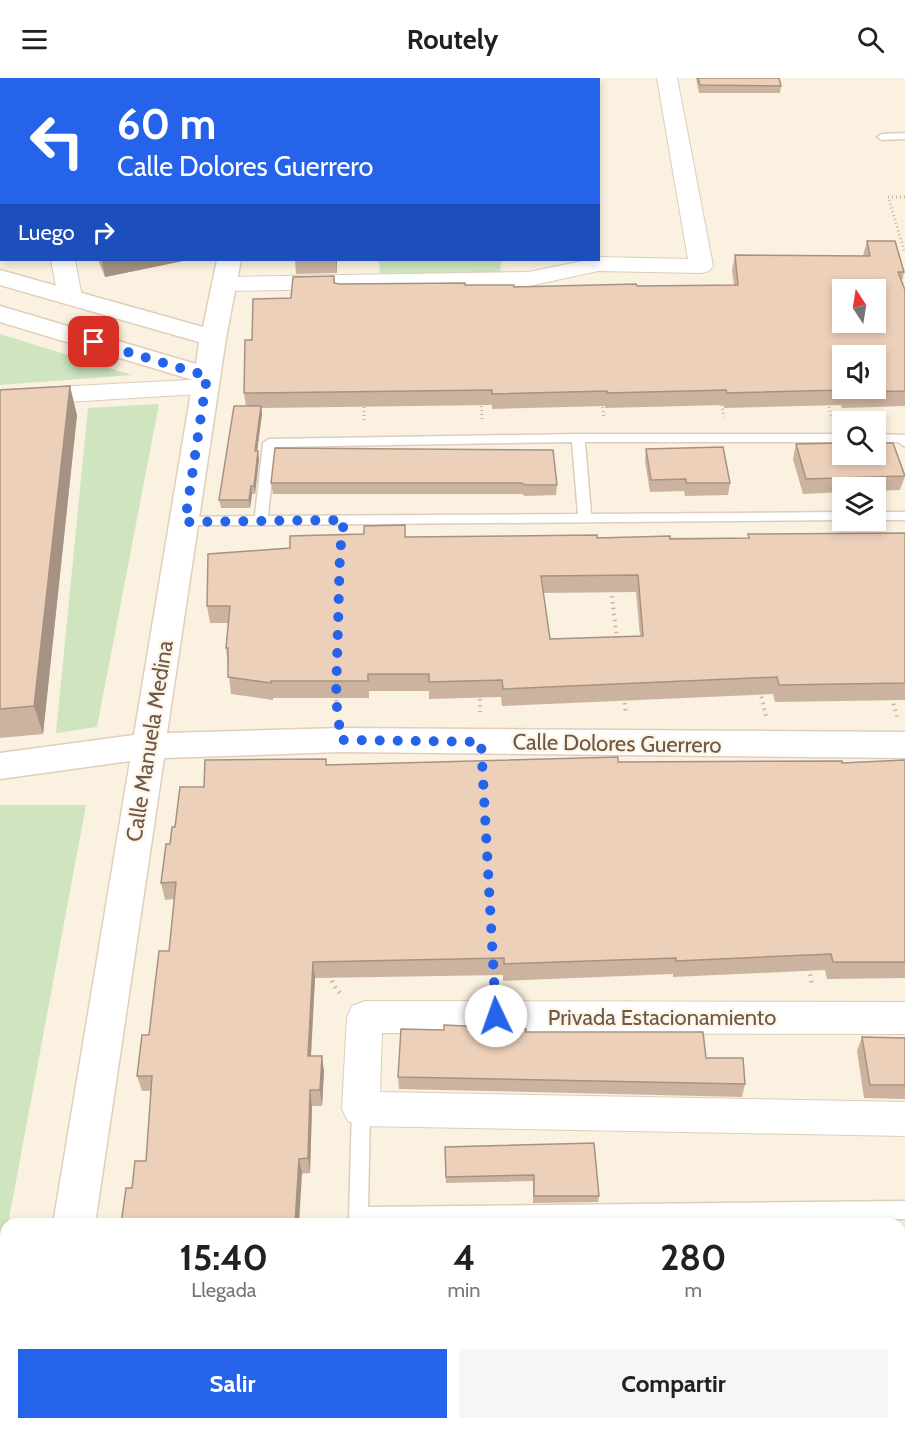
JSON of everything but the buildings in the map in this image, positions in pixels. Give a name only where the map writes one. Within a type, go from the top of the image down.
[{"type":"street","points":[[227,272],[530,279],[598,262],[701,266],[667,78]]},
{"type":"street","points":[[63,261],[70,297]]},
{"type":"street","name":"Calle Manuela Medina","points":[[75,1218],[213,338],[227,272]]},
{"type":"street","points":[[0,277],[213,338]]},
{"type":"street","points":[[0,314],[207,382]]},
{"type":"street","points":[[0,399],[207,382]]},
{"type":"street","name":"Calle Dolores Guerrero","points":[[0,766],[148,746],[341,740],[905,745]]},
{"type":"street","points":[[365,1017],[361,1108],[905,1119]]},
{"type":"street","name":"Privada Estacionamiento","points":[[365,1017],[905,1018]]},
{"type":"lane","points":[[882,137],[905,136]]},
{"type":"lane","points":[[261,521],[269,443],[578,438],[832,438]]},
{"type":"lane","points":[[578,438],[585,518]]},
{"type":"lane","points":[[886,438],[903,438],[905,443]]},
{"type":"lane","points":[[185,522],[832,516]]},
{"type":"lane","points":[[886,516],[905,516]]},
{"type":"lane","points":[[361,1108],[358,1216],[905,1209]]},
{"type":"path","points":[[905,197],[888,197],[905,253]]},
{"type":"path","points":[[825,392],[832,413]]},
{"type":"path","points":[[600,393],[606,438]]},
{"type":"path","points":[[720,394],[728,439]]},
{"type":"path","points":[[364,396],[365,442]]},
{"type":"path","points":[[480,396],[483,441]]},
{"type":"path","points":[[611,589],[618,649]]},
{"type":"path","points":[[760,688],[772,744]]},
{"type":"path","points":[[890,688],[905,745]]},
{"type":"path","points":[[336,689],[341,740]]},
{"type":"path","points":[[480,691],[481,742]]},
{"type":"path","points":[[624,696],[629,744]]},
{"type":"path","points":[[808,961],[818,1018]]},
{"type":"path","points":[[328,973],[336,989],[365,1017]]},
{"type":"green space","points":[[379,261],[501,261],[500,278],[380,273]]},
{"type":"green space","points":[[0,334],[132,375],[0,385]]},
{"type":"green space","points":[[159,404],[97,727],[56,733],[88,408]]},
{"type":"green space","points":[[0,805],[86,805],[9,1218],[0,1218]]},
{"type":"route","points":[[94,342],[207,376],[185,522],[344,520],[340,552],[336,699],[341,740],[481,742],[496,1016]]}]
